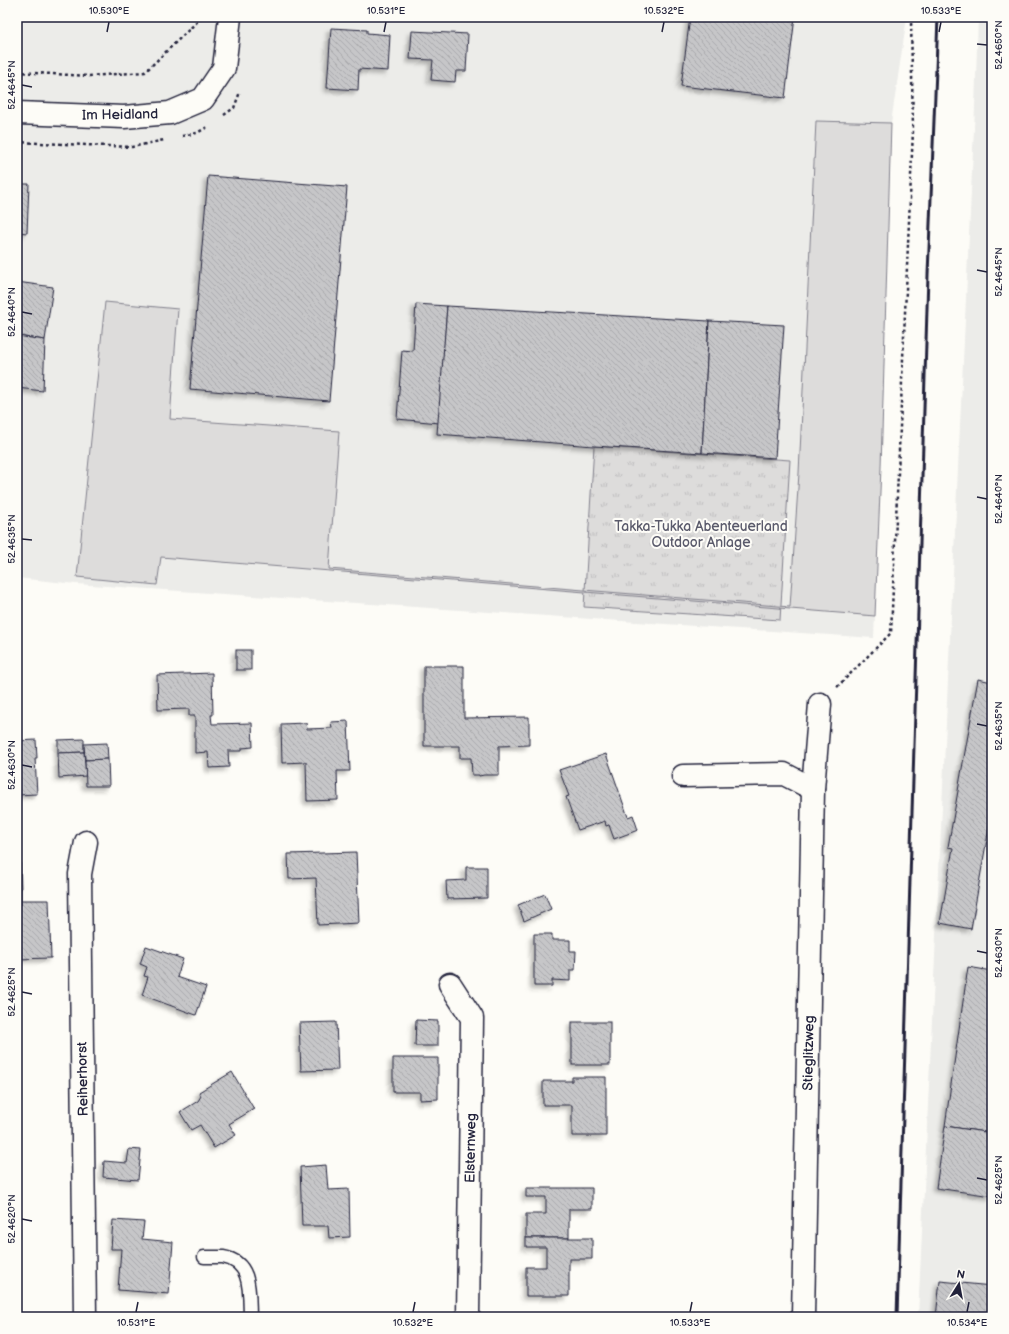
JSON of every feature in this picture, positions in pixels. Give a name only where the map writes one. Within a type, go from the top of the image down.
[{"type":"street","name":"Im Heidland","points":[[17,112],[132,116],[170,113],[202,99],[224,68],[230,17]]},
{"type":"street","name":"Stieglitzweg","points":[[803,1317],[813,788],[820,704]]},
{"type":"street","points":[[683,776],[784,774],[813,788]]},
{"type":"street","name":"Reiherhorst","points":[[85,1317],[80,874],[86,842]]},
{"type":"street","name":"Elsternweg","points":[[450,984],[472,1018],[468,1317]]},
{"type":"lane","points":[[204,1257],[224,1258],[235,1262],[245,1271],[249,1283],[250,1317]]},
{"type":"path","points":[[17,72],[89,76],[145,72],[202,17]]},
{"type":"path","points":[[820,704],[891,633],[913,130],[911,17]]},
{"type":"shaded area","points":[[17,17],[907,17],[891,123],[881,467],[874,638],[76,584],[17,578]]},
{"type":"shaded area","points":[[978,17],[992,17],[992,1317],[918,1317],[975,107]]},
{"type":"green space","points":[[816,121],[891,123],[875,616],[161,557],[157,585],[77,577],[105,302],[178,309],[170,419],[339,431],[329,569],[790,607],[799,473]]},
{"type":"green space","name":"Takka-Tukka Abenteuerland Outdoor Anlage","points":[[594,446],[790,460],[780,620],[584,607]]},
{"type":"building","points":[[690,17],[795,17],[785,98],[681,86]]},
{"type":"building","points":[[331,28],[367,30],[367,33],[390,35],[388,71],[359,69],[358,90],[327,88]]},
{"type":"building","points":[[412,31],[468,34],[466,71],[456,71],[455,82],[431,80],[433,60],[410,59]]},
{"type":"building","points":[[208,176],[347,187],[329,401],[190,389]]},
{"type":"building","points":[[17,184],[29,184],[27,233],[17,232]]},
{"type":"building","points":[[17,282],[53,287],[45,340],[17,336]]},
{"type":"building","points":[[416,304],[447,306],[439,423],[397,419],[402,350],[413,351]]},
{"type":"building","points":[[447,306],[709,321],[702,453],[437,434]]},
{"type":"building","points":[[709,321],[784,325],[775,458],[702,453]]},
{"type":"building","points":[[17,336],[45,340],[43,391],[17,388]]},
{"type":"building","points":[[17,646],[21,646],[20,674],[17,674]]},
{"type":"building","points":[[236,650],[251,650],[251,670],[236,670]]},
{"type":"building","points":[[424,666],[464,666],[464,718],[529,717],[529,745],[499,746],[499,775],[472,775],[471,758],[460,758],[460,746],[424,746]]},
{"type":"building","points":[[212,673],[212,724],[252,723],[253,747],[242,748],[242,751],[228,751],[229,767],[209,768],[208,752],[195,753],[195,716],[189,716],[189,709],[158,710],[157,675]]},
{"type":"building","points":[[978,679],[992,682],[992,810],[971,929],[940,923],[953,848],[948,847]]},
{"type":"building","points":[[348,721],[350,771],[337,771],[338,800],[307,801],[306,762],[282,763],[281,724],[306,723],[307,729],[332,728],[331,722]]},
{"type":"building","points":[[84,739],[84,752],[58,753],[58,740]]},
{"type":"building","points":[[36,740],[37,758],[35,758],[37,794],[17,795],[17,741]]},
{"type":"building","points":[[107,743],[108,759],[85,760],[84,744]]},
{"type":"building","points":[[84,752],[86,776],[59,778],[58,753]]},
{"type":"building","points":[[606,754],[628,817],[633,815],[638,830],[614,839],[609,825],[606,826],[605,821],[578,830],[566,797],[569,796],[559,770]]},
{"type":"building","points":[[108,759],[109,786],[86,786],[85,760]]},
{"type":"building","points":[[356,852],[359,923],[318,925],[316,878],[289,879],[288,854]]},
{"type":"building","points":[[17,858],[20,858],[21,889],[17,889]]},
{"type":"building","points":[[466,867],[487,867],[487,898],[447,899],[446,881],[466,880]]},
{"type":"building","points":[[17,889],[21,889],[21,905],[17,905]]},
{"type":"building","points":[[545,894],[551,909],[524,921],[518,905]]},
{"type":"building","points":[[21,900],[49,900],[51,958],[17,959],[17,905],[21,905]]},
{"type":"building","points":[[534,934],[552,934],[552,940],[570,940],[570,951],[576,951],[575,970],[570,970],[570,981],[552,980],[552,986],[534,986]]},
{"type":"building","points":[[146,946],[183,959],[177,977],[206,987],[196,1015],[142,995],[148,977],[144,976],[147,967],[140,964]]},
{"type":"building","points":[[968,967],[992,971],[992,1133],[945,1126]]},
{"type":"building","points":[[416,1020],[438,1021],[438,1046],[415,1046]]},
{"type":"building","points":[[336,1022],[338,1070],[301,1071],[299,1023]]},
{"type":"building","points":[[572,1022],[610,1022],[610,1065],[572,1065]]},
{"type":"building","points":[[393,1058],[438,1058],[438,1099],[420,1100],[420,1092],[393,1092]]},
{"type":"building","points":[[232,1072],[254,1109],[229,1124],[236,1135],[214,1148],[200,1125],[191,1130],[180,1112],[198,1101],[201,1096],[199,1092]]},
{"type":"building","points":[[572,1077],[606,1077],[606,1136],[572,1136],[572,1105],[543,1105],[543,1081],[572,1081]]},
{"type":"building","points":[[945,1126],[992,1133],[992,1196],[936,1188]]},
{"type":"building","points":[[129,1149],[141,1150],[138,1180],[103,1177],[104,1161],[127,1163]]},
{"type":"building","points":[[326,1165],[328,1190],[349,1189],[350,1237],[329,1238],[328,1226],[302,1226],[300,1167]]},
{"type":"building","points":[[526,1188],[592,1188],[592,1209],[569,1209],[569,1238],[526,1238],[526,1214],[546,1214],[546,1197],[526,1197]]},
{"type":"building","points":[[113,1220],[144,1222],[142,1239],[173,1242],[169,1294],[118,1290],[121,1249],[111,1249]]},
{"type":"building","points":[[526,1238],[592,1238],[592,1259],[569,1259],[569,1296],[526,1296],[526,1267],[546,1267],[546,1247],[526,1247]]},
{"type":"building","points":[[940,1281],[992,1286],[992,1317],[936,1317]]},
{"type":"railway","points":[[897,1317],[928,275],[938,17]]}]
